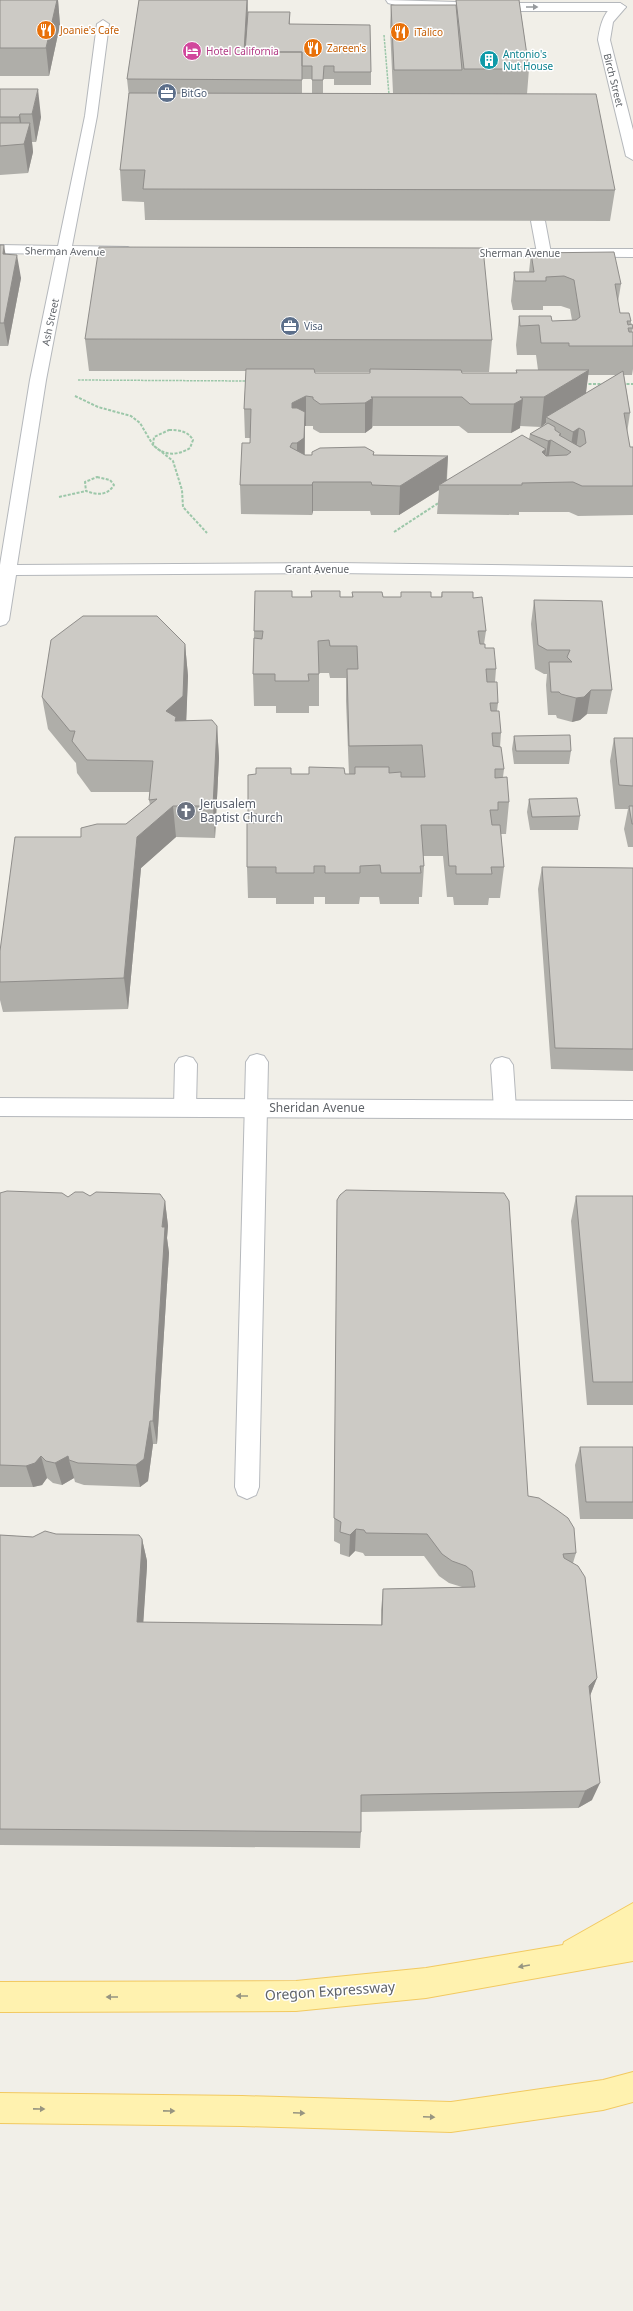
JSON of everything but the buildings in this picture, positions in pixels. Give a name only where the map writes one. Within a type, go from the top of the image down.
[{"type":"main road","points":[[562,1959],[633,1917]]},
{"type":"main road","name":"Oregon Expressway","points":[[0,1997],[296,1996],[426,1983],[633,1947]]},
{"type":"main road","points":[[0,2108],[451,2117],[603,2095],[633,2087]]},
{"type":"main road","points":[[603,2095],[633,2102]]},
{"type":"street","points":[[392,0],[402,2],[493,7],[625,7]]},
{"type":"street","name":"Birch Street","points":[[625,7],[607,20],[604,40],[633,156]]},
{"type":"street","name":"Ash Street","points":[[0,620],[4,570],[38,380],[91,116],[103,24]]},
{"type":"street","points":[[538,221],[544,253]]},
{"type":"street","name":"Sherman Avenue","points":[[0,250],[142,252]]},
{"type":"street","name":"Sherman Avenue","points":[[438,252],[633,253]]},
{"type":"street","name":"Grant Avenue","points":[[4,570],[336,568],[633,572]]},
{"type":"street","points":[[247,1487],[257,1062]]},
{"type":"street","points":[[185,1108],[186,1064]]},
{"type":"street","points":[[502,1065],[505,1109]]},
{"type":"street","name":"Sheridan Avenue","points":[[0,1107],[633,1110]]},
{"type":"path","points":[[384,28],[389,96]]},
{"type":"path","points":[[38,380],[255,382]]},
{"type":"path","points":[[65,380],[63,390],[98,407],[131,416],[148,434],[153,445],[173,461],[182,490],[183,507],[211,537]]},
{"type":"path","points":[[579,384],[611,384]]},
{"type":"path","points":[[619,384],[633,384]]},
{"type":"path","points":[[620,388],[627,384]]},
{"type":"path","points":[[169,430],[182,430],[191,436],[193,440],[190,448],[180,453],[166,453],[153,445],[152,441],[157,434],[169,430]]},
{"type":"path","points":[[57,497],[86,491],[93,494],[103,494],[111,490],[114,485],[107,478],[92,478],[85,482],[86,491]]},
{"type":"path","points":[[336,568],[441,502]]},
{"type":"place","name":"Joanie's Cafe","points":[[46,30]]},
{"type":"place","name":"iTalico","points":[[400,32]]},
{"type":"place","name":"Zareen's","points":[[313,48]]},
{"type":"place","name":"Hotel California","points":[[192,51]]},
{"type":"place","name":"Antonio's Nut House","points":[[489,60]]},
{"type":"place","name":"BitGo","points":[[167,93]]},
{"type":"place","name":"Visa","points":[[290,326]]},
{"type":"place","name":"Jerusalem Baptist Church","points":[[186,811]]}]
